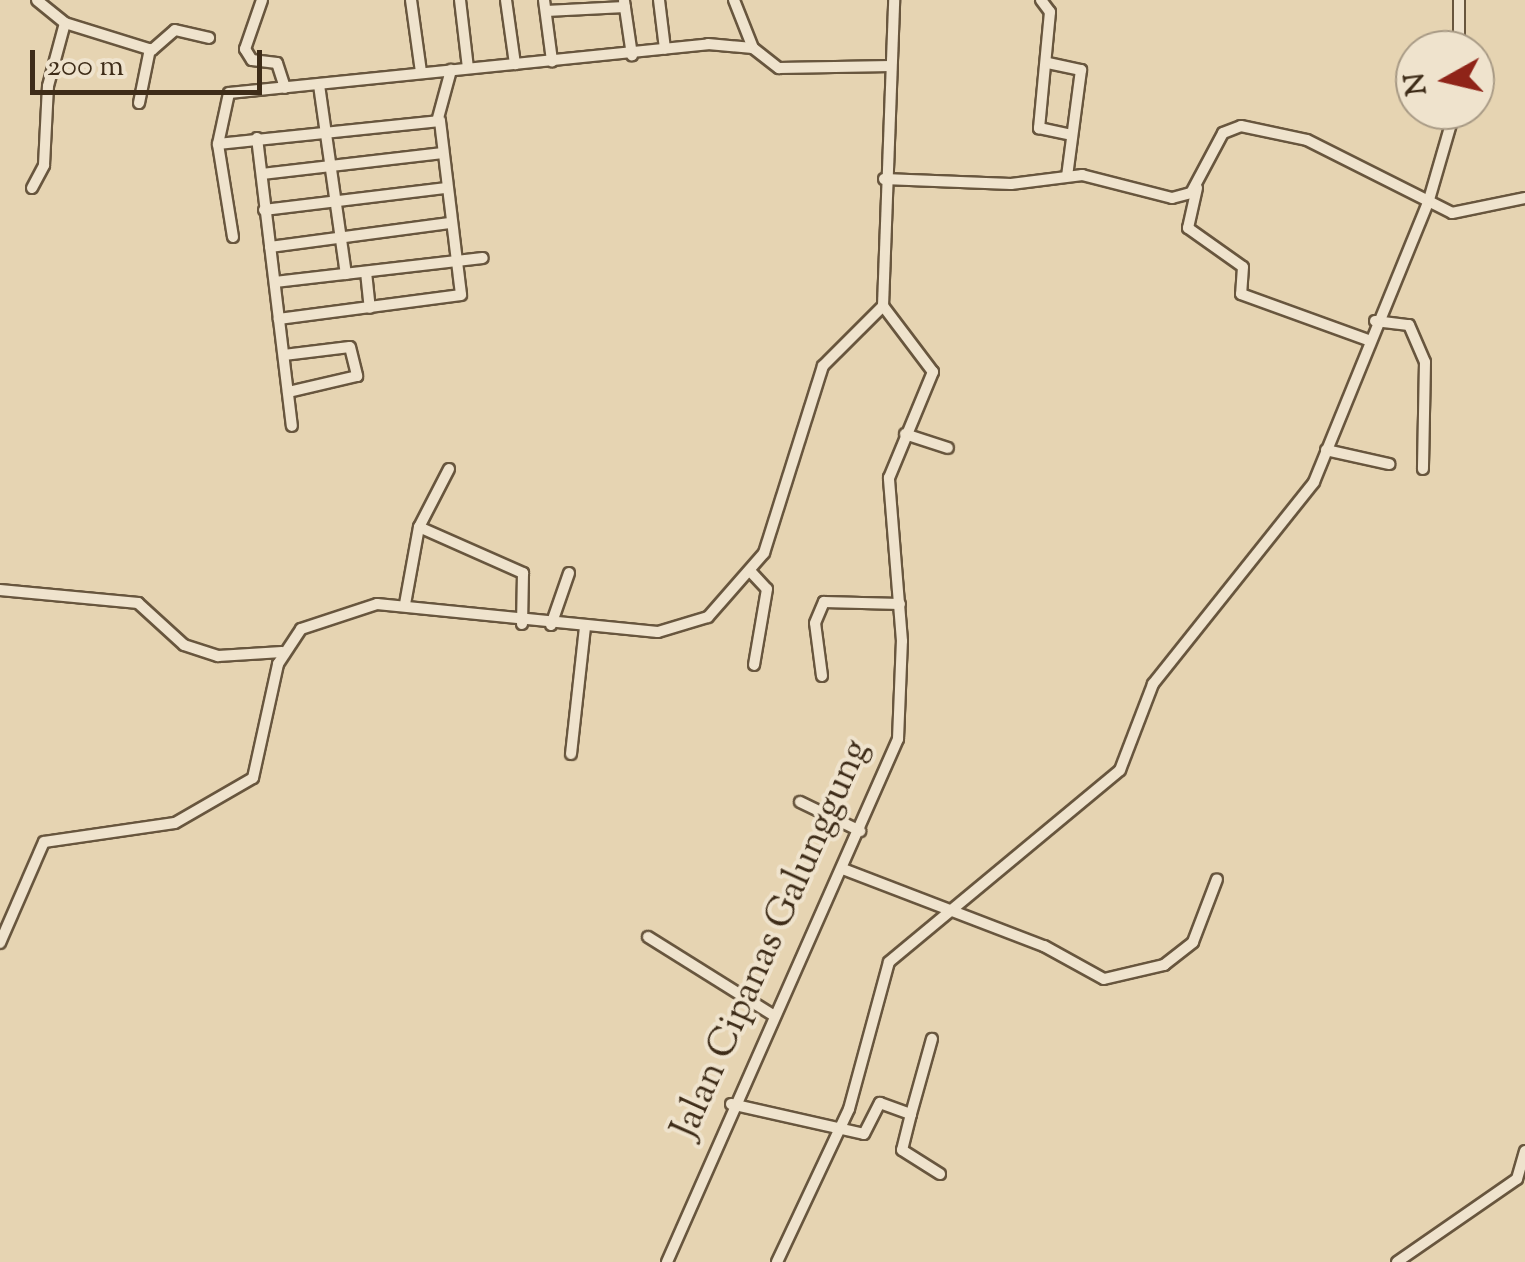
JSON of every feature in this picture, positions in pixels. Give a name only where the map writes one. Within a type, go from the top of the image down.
[{"type":"street","points":[[37,0],[65,23],[150,49]]},
{"type":"street","points":[[262,0],[245,49],[252,60],[277,63],[285,88]]},
{"type":"street","points":[[412,0],[421,72]]},
{"type":"street","points":[[460,0],[468,68]]},
{"type":"street","points":[[506,0],[515,64]]},
{"type":"street","points":[[659,0],[665,50]]},
{"type":"street","points":[[734,0],[753,48],[778,68],[890,66]]},
{"type":"street","points":[[0,943],[44,842],[175,823],[253,778],[282,652],[301,629],[334,615],[406,604],[522,624],[685,630],[751,572],[787,494],[822,366],[883,306],[884,180],[894,0]]},
{"type":"street","points":[[1042,0],[1050,12],[1040,48],[1048,63],[1040,128],[1071,136]]},
{"type":"street","points":[[1459,0],[1459,30]]},
{"type":"street","points":[[552,61],[545,6],[625,3],[632,54]]},
{"type":"street","points":[[32,188],[44,165],[48,86],[65,23]]},
{"type":"street","points":[[138,102],[150,49],[175,30],[209,38]]},
{"type":"street","points":[[233,237],[218,144],[224,97],[421,72],[665,50],[753,48]]},
{"type":"street","points":[[1048,63],[1081,70],[1068,176]]},
{"type":"street","points":[[279,319],[459,297],[438,118],[451,70]]},
{"type":"street","points":[[319,85],[346,274]]},
{"type":"street","points":[[218,144],[438,118]]},
{"type":"street","points":[[884,180],[1012,184],[1068,176],[1172,198],[1191,193],[1223,133],[1241,126],[1307,140],[1428,203],[1464,214],[1525,198]]},
{"type":"street","points":[[777,1262],[856,1089],[878,978],[1120,770],[1153,684],[1314,482],[1375,321],[1428,203],[1449,130]]},
{"type":"street","points":[[257,138],[292,426]]},
{"type":"street","points":[[262,174],[444,153]]},
{"type":"street","points":[[1199,179],[1188,228],[1242,267],[1241,294],[1368,340]]},
{"type":"street","points":[[264,210],[447,188]]},
{"type":"street","points":[[270,247],[451,223]]},
{"type":"street","points":[[274,282],[484,258]]},
{"type":"street","points":[[366,272],[370,308]]},
{"type":"street","name":"Jalan Cipanas Galunggung","points":[[667,1262],[731,1104],[860,831],[898,738],[889,478],[933,372],[883,306]]},
{"type":"street","points":[[1375,321],[1409,326],[1425,362],[1422,469]]},
{"type":"street","points":[[284,355],[350,346],[357,376],[288,392]]},
{"type":"street","points":[[905,434],[948,448]]},
{"type":"street","points":[[1326,450],[1389,464]]},
{"type":"street","points":[[406,604],[419,527],[450,469]]},
{"type":"street","points":[[419,527],[522,572],[522,624]]},
{"type":"street","points":[[551,625],[569,572]]},
{"type":"street","points":[[751,572],[767,589],[754,664]]},
{"type":"street","points":[[0,590],[138,603],[184,645],[218,656],[282,652]]},
{"type":"street","points":[[822,676],[815,620],[824,602],[895,604]]},
{"type":"street","points":[[571,754],[585,627]]},
{"type":"street","points":[[800,802],[860,831]]},
{"type":"street","points":[[842,868],[1110,979],[1164,965],[1194,942],[1217,879]]},
{"type":"street","points":[[648,937],[774,1015]]},
{"type":"street","points":[[932,1039],[902,1150],[940,1174]]},
{"type":"street","points":[[731,1104],[838,1130],[868,1133],[880,1103],[911,1114]]},
{"type":"street","points":[[1397,1262],[1516,1179],[1525,1150]]}]
